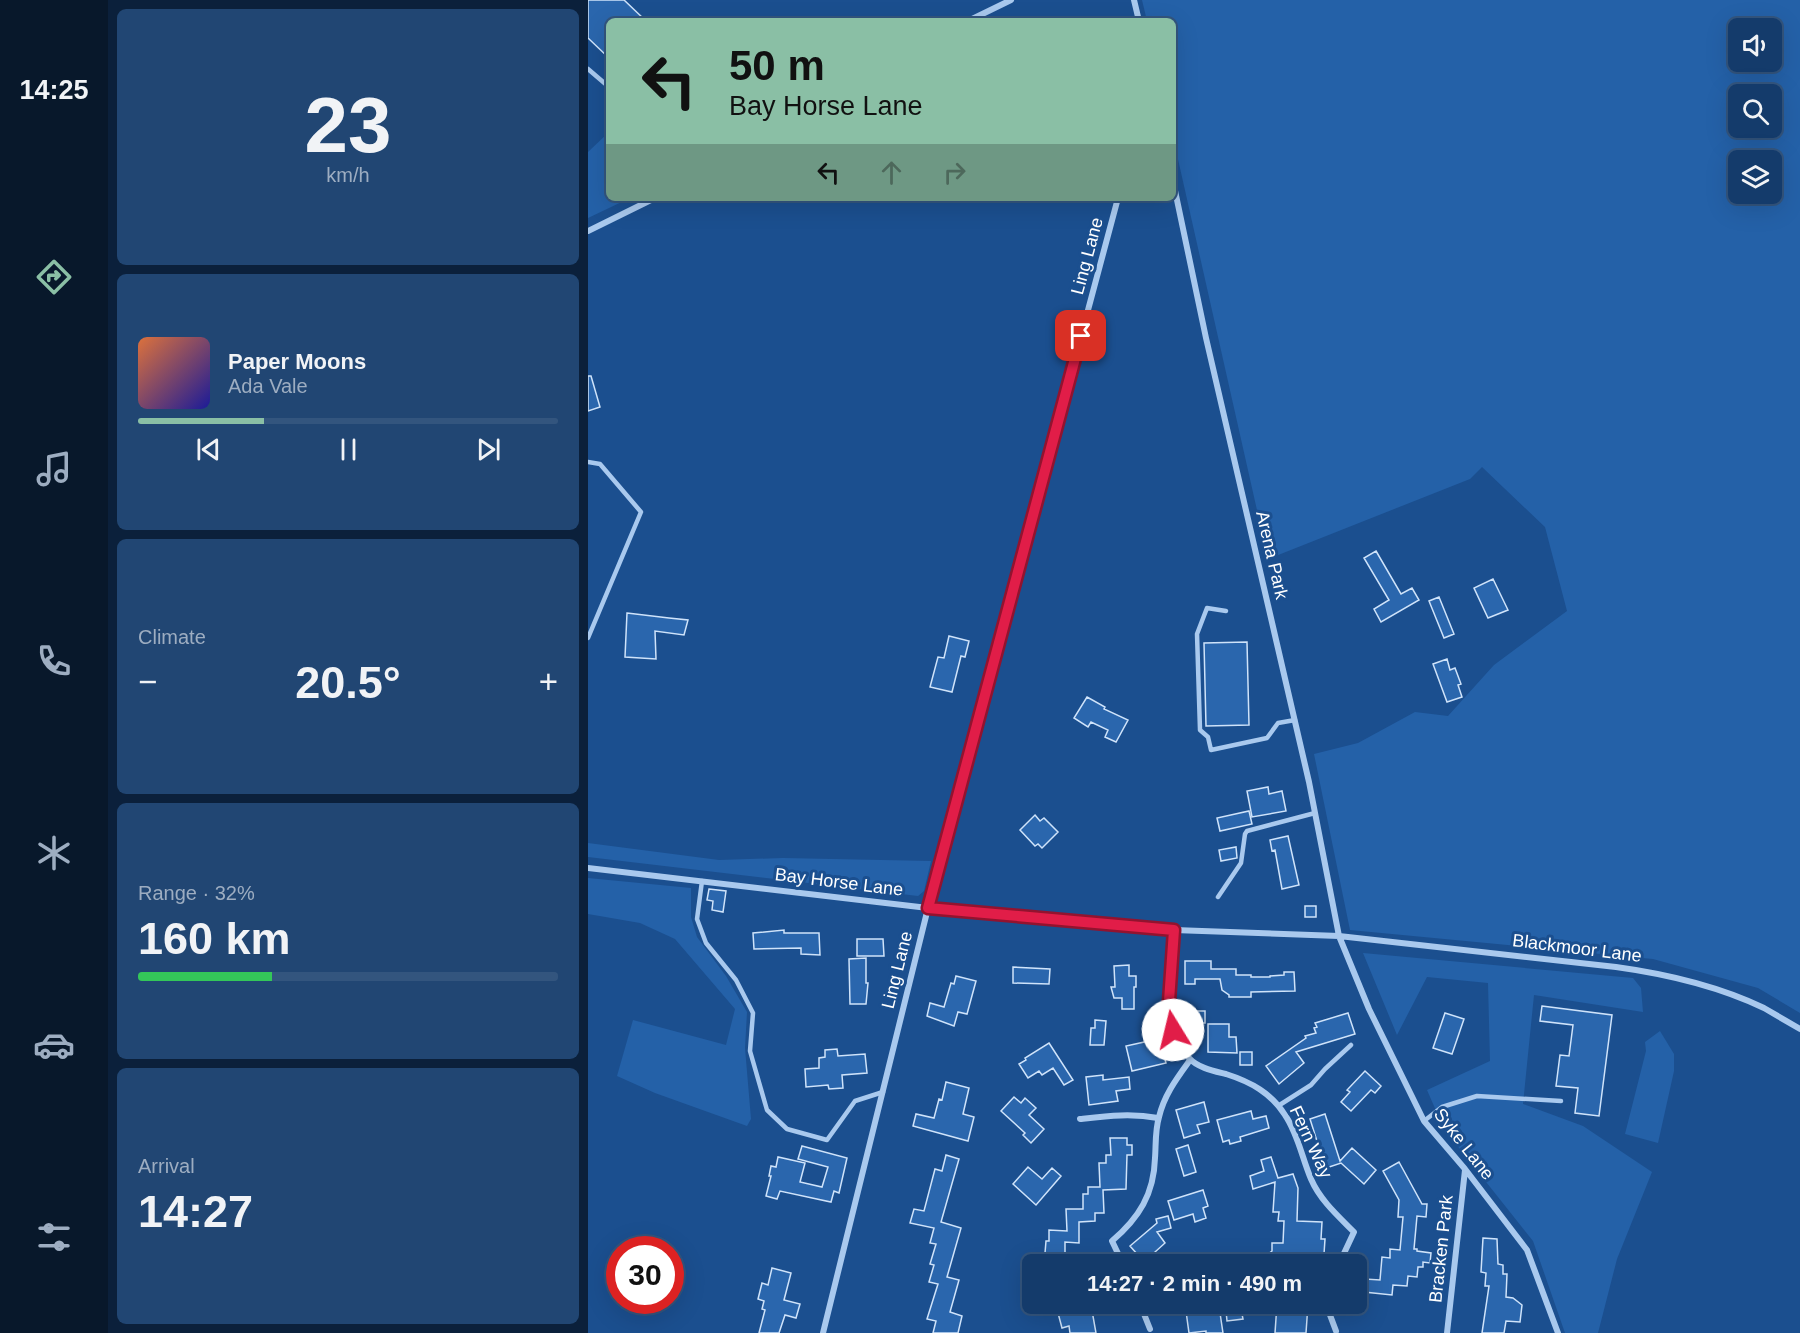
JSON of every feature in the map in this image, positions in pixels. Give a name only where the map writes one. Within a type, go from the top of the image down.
[{"type":"street","points":[[974,18],[1011,0]]},
{"type":"street","points":[[1134,0],[1138,18]]},
{"type":"street","name":"Arena Park","points":[[1176,195],[1206,338],[1295,720],[1340,936]]},
{"type":"street","points":[[588,231],[650,201]]},
{"type":"street","name":"Ling Lane","points":[[823,1333],[928,908],[1117,201]]},
{"type":"street","name":"Bay Horse Lane","points":[[588,868],[928,908],[1174,930],[1340,936]]},
{"type":"street","points":[[1118,1254],[1112,1242],[1138,1215],[1154,1180],[1158,1118],[1174,1081],[1190,1060],[1180,1047],[1173,1030],[1169,1001],[1174,930]]},
{"type":"street","name":"Blackmoor Lane","points":[[1340,936],[1648,972],[1697,983],[1731,995],[1764,1009],[1800,1029]]},
{"type":"street","name":"Syke Lane","points":[[1340,936],[1370,1009],[1424,1121],[1465,1169],[1527,1250],[1558,1333]]},
{"type":"street","name":"Fern Way","points":[[1190,1060],[1204,1068],[1255,1085],[1286,1116],[1311,1181],[1334,1213],[1354,1232],[1344,1254]]},
{"type":"street","points":[[1080,1119],[1122,1114],[1139,1114],[1158,1118]]},
{"type":"street","name":"Bracken Park","points":[[1447,1333],[1465,1169]]},
{"type":"street","points":[[1144,1314],[1150,1329]]},
{"type":"street","points":[[1330,1314],[1337,1332]]},
{"type":"lane","points":[[588,69],[606,84]]},
{"type":"lane","points":[[588,462],[600,464],[641,512],[588,638]]},
{"type":"lane","points":[[1226,611],[1208,608],[1197,634],[1200,730],[1208,737],[1211,750],[1268,738],[1278,723],[1295,720]]},
{"type":"lane","points":[[1218,897],[1241,863],[1247,831],[1315,813]]},
{"type":"lane","points":[[702,881],[697,919],[706,943],[736,980],[753,1013],[750,1051],[767,1110],[787,1128],[827,1140],[855,1101],[883,1092]]},
{"type":"lane","points":[[1278,1106],[1311,1085],[1351,1045]]},
{"type":"lane","points":[[1424,1121],[1442,1107],[1477,1096],[1561,1101]]},
{"type":"shaded area","points":[[1142,0],[1800,0],[1800,1013],[1758,988],[1653,959],[1350,930],[1314,754],[1358,743],[1415,712],[1448,716],[1494,665],[1567,611],[1545,527],[1482,467],[1470,479],[1268,559],[1176,150],[1176,18],[1146,18]]},
{"type":"shaded area","points":[[606,135],[606,201],[624,201],[588,218],[588,152]]},
{"type":"shaded area","points":[[588,843],[719,860],[783,858],[931,861],[924,891],[918,896],[588,857]]},
{"type":"shaded area","points":[[588,878],[691,888],[691,917],[697,937],[726,976],[747,1012],[745,1048],[751,1119],[747,1126],[655,1093],[617,1076],[633,1020],[726,1045],[735,1009],[675,939],[640,923],[588,914]]},
{"type":"shaded area","points":[[1363,953],[1633,978],[1641,988],[1643,1012],[1534,995],[1523,1104],[1583,1126],[1652,1172],[1617,1259],[1598,1333],[1565,1333],[1533,1241],[1444,1129],[1427,1090],[1490,1061],[1488,983],[1427,977],[1397,1035]]},
{"type":"shaded area","points":[[1660,1031],[1674,1054],[1674,1071],[1658,1143],[1625,1134],[1646,1051],[1645,1042]]},
{"type":"building","points":[[588,0],[624,0],[643,18],[606,18],[606,55],[588,38]]},
{"type":"building","points":[[588,376],[591,376],[600,407],[588,411]]},
{"type":"building","points":[[1376,551],[1401,594],[1412,588],[1419,600],[1381,622],[1374,609],[1389,600],[1364,558]]},
{"type":"building","points":[[1493,579],[1508,610],[1488,618],[1474,588]]},
{"type":"building","points":[[1439,597],[1454,634],[1444,638],[1429,601]]},
{"type":"building","points":[[627,613],[688,620],[684,635],[655,631],[656,659],[625,657]]},
{"type":"building","points":[[949,636],[969,641],[965,657],[961,656],[952,692],[930,687],[938,657],[944,658]]},
{"type":"building","points":[[1247,642],[1249,725],[1206,726],[1204,643]]},
{"type":"building","points":[[1447,659],[1450,670],[1455,668],[1461,684],[1458,685],[1462,697],[1447,702],[1433,664]]},
{"type":"building","points":[[1087,697],[1105,707],[1104,709],[1128,720],[1116,742],[1105,737],[1108,730],[1091,722],[1088,727],[1074,718]]},
{"type":"building","points":[[1268,787],[1269,794],[1282,791],[1286,811],[1252,817],[1247,791]]},
{"type":"building","points":[[1249,811],[1252,824],[1220,831],[1217,818]]},
{"type":"building","points":[[1035,815],[1040,821],[1044,818],[1058,832],[1042,848],[1038,844],[1035,846],[1020,830]]},
{"type":"building","points":[[1288,836],[1299,885],[1282,889],[1275,850],[1272,851],[1270,840]]},
{"type":"building","points":[[1236,847],[1237,858],[1221,861],[1219,850]]},
{"type":"building","points":[[709,889],[726,891],[723,912],[712,910],[713,901],[707,900]]},
{"type":"building","points":[[1305,906],[1316,906],[1316,917],[1305,917]]},
{"type":"building","points":[[784,930],[784,933],[819,933],[820,955],[801,954],[801,948],[754,949],[753,933]]},
{"type":"building","points":[[857,939],[883,939],[884,956],[857,956]]},
{"type":"building","points":[[866,958],[866,983],[868,983],[866,1004],[850,1004],[849,959]]},
{"type":"building","points":[[1185,961],[1211,961],[1211,969],[1236,969],[1236,975],[1251,975],[1251,977],[1270,977],[1284,975],[1284,972],[1294,972],[1295,991],[1251,992],[1251,997],[1229,997],[1222,990],[1220,979],[1195,979],[1195,984],[1185,984]]},
{"type":"building","points":[[1129,965],[1129,976],[1136,976],[1134,1009],[1122,1009],[1122,998],[1114,998],[1111,987],[1115,987],[1114,966]]},
{"type":"building","points":[[1013,967],[1050,969],[1049,984],[1013,983]]},
{"type":"building","points":[[956,976],[976,981],[967,1014],[958,1012],[954,1026],[927,1016],[930,1003],[944,1007],[951,983],[954,984]]},
{"type":"building","points":[[1542,1006],[1612,1015],[1599,1116],[1575,1113],[1578,1088],[1556,1086],[1560,1055],[1569,1056],[1573,1025],[1540,1021]]},
{"type":"building","points":[[1192,1011],[1205,1011],[1205,1023],[1193,1023]]},
{"type":"building","points":[[1348,1013],[1355,1034],[1296,1052],[1304,1063],[1279,1084],[1266,1066],[1306,1038],[1305,1036],[1316,1033],[1315,1023]]},
{"type":"building","points":[[1445,1013],[1464,1019],[1452,1054],[1433,1048]]},
{"type":"building","points":[[1095,1020],[1106,1021],[1104,1045],[1090,1045],[1091,1028],[1095,1028]]},
{"type":"building","points":[[1208,1024],[1229,1024],[1229,1037],[1236,1037],[1237,1053],[1208,1052]]},
{"type":"building","points":[[1149,1041],[1150,1044],[1160,1041],[1166,1063],[1132,1071],[1126,1046]]},
{"type":"building","points":[[1049,1043],[1073,1080],[1064,1085],[1053,1068],[1042,1075],[1039,1071],[1028,1078],[1019,1064]]},
{"type":"building","points":[[837,1049],[838,1056],[865,1054],[867,1073],[842,1075],[843,1088],[829,1089],[828,1085],[806,1087],[805,1069],[819,1068],[819,1058],[825,1057],[825,1050]]},
{"type":"building","points":[[1240,1052],[1252,1052],[1252,1065],[1240,1065]]},
{"type":"building","points":[[1365,1071],[1381,1086],[1375,1093],[1371,1090],[1351,1111],[1341,1102],[1350,1092],[1347,1090]]},
{"type":"building","points":[[1103,1075],[1103,1080],[1129,1077],[1130,1089],[1116,1091],[1118,1101],[1089,1105],[1086,1077]]},
{"type":"building","points":[[946,1082],[969,1088],[963,1114],[974,1117],[968,1141],[913,1126],[916,1114],[934,1118],[939,1099],[942,1100]]},
{"type":"building","points":[[1014,1097],[1021,1103],[1025,1098],[1036,1108],[1029,1115],[1044,1129],[1031,1143],[1023,1135],[1025,1133],[1001,1111]]},
{"type":"building","points":[[1204,1102],[1209,1122],[1197,1125],[1200,1133],[1184,1138],[1176,1110]]},
{"type":"building","points":[[1251,1111],[1253,1119],[1266,1116],[1269,1128],[1240,1137],[1241,1141],[1230,1144],[1229,1140],[1223,1142],[1217,1120]]},
{"type":"building","points":[[1325,1114],[1340,1161],[1352,1148],[1376,1170],[1364,1184],[1341,1163],[1323,1169],[1319,1158],[1322,1157],[1310,1119]]},
{"type":"building","points":[[1110,1138],[1127,1138],[1127,1145],[1132,1145],[1132,1155],[1127,1155],[1126,1189],[1103,1190],[1104,1213],[1095,1213],[1095,1221],[1079,1222],[1079,1243],[1065,1242],[1065,1254],[1045,1253],[1046,1241],[1049,1241],[1049,1230],[1067,1231],[1066,1209],[1083,1209],[1083,1194],[1088,1194],[1088,1187],[1100,1187],[1099,1163],[1106,1163],[1106,1155],[1111,1155]]},
{"type":"building","points":[[1188,1145],[1196,1172],[1184,1176],[1176,1149]]},
{"type":"building","points":[[802,1146],[847,1158],[839,1193],[834,1191],[831,1202],[780,1191],[777,1199],[766,1196],[771,1166],[776,1167],[778,1157],[805,1163],[800,1182],[822,1187],[828,1167],[798,1159]]},
{"type":"building","points":[[946,1155],[959,1159],[941,1222],[961,1228],[947,1277],[959,1280],[950,1312],[962,1316],[958,1333],[933,1333],[936,1321],[927,1319],[938,1284],[929,1282],[934,1265],[930,1264],[936,1244],[930,1243],[934,1228],[910,1223],[914,1209],[924,1211],[935,1169],[942,1171]]},
{"type":"building","points":[[1271,1157],[1278,1178],[1293,1174],[1298,1188],[1297,1221],[1322,1222],[1321,1239],[1325,1239],[1324,1254],[1268,1254],[1272,1251],[1272,1243],[1283,1243],[1284,1221],[1278,1221],[1279,1212],[1273,1212],[1275,1182],[1253,1189],[1250,1176],[1264,1171],[1261,1160]]},
{"type":"building","points":[[1399,1162],[1422,1204],[1427,1204],[1426,1217],[1417,1216],[1414,1249],[1431,1253],[1430,1263],[1423,1262],[1423,1267],[1418,1267],[1417,1277],[1408,1276],[1407,1286],[1393,1285],[1392,1295],[1367,1292],[1367,1279],[1380,1280],[1382,1257],[1390,1258],[1390,1249],[1400,1250],[1403,1217],[1398,1217],[1399,1200],[1383,1171]]},
{"type":"building","points":[[1028,1167],[1042,1179],[1052,1168],[1061,1176],[1036,1205],[1013,1184]]},
{"type":"building","points":[[1203,1190],[1208,1206],[1203,1208],[1206,1218],[1195,1222],[1193,1214],[1174,1220],[1168,1201]]},
{"type":"building","points":[[1168,1216],[1171,1228],[1157,1232],[1165,1243],[1155,1252],[1157,1254],[1137,1254],[1130,1246],[1157,1223],[1156,1219]]},
{"type":"building","points":[[1483,1238],[1497,1239],[1498,1264],[1503,1265],[1503,1274],[1507,1274],[1506,1297],[1513,1298],[1522,1305],[1520,1322],[1506,1321],[1504,1333],[1482,1333],[1489,1286],[1485,1286],[1486,1273],[1481,1272]]},
{"type":"building","points":[[772,1268],[791,1273],[784,1300],[800,1304],[796,1318],[785,1315],[779,1333],[759,1333],[765,1310],[762,1309],[764,1301],[758,1299],[762,1283],[768,1285]]},
{"type":"building","points":[[1058,1314],[1093,1314],[1096,1333],[1070,1333],[1069,1326],[1062,1328]]},
{"type":"building","points":[[1186,1314],[1220,1314],[1223,1333],[1206,1333],[1206,1331],[1189,1333]]},
{"type":"building","points":[[1226,1314],[1242,1314],[1243,1319],[1227,1321]]},
{"type":"building","points":[[1276,1314],[1307,1314],[1306,1333],[1275,1333]]},
{"type":"route","points":[[1081,336],[928,908],[1174,930],[1169,1001],[1173,1030]]}]
